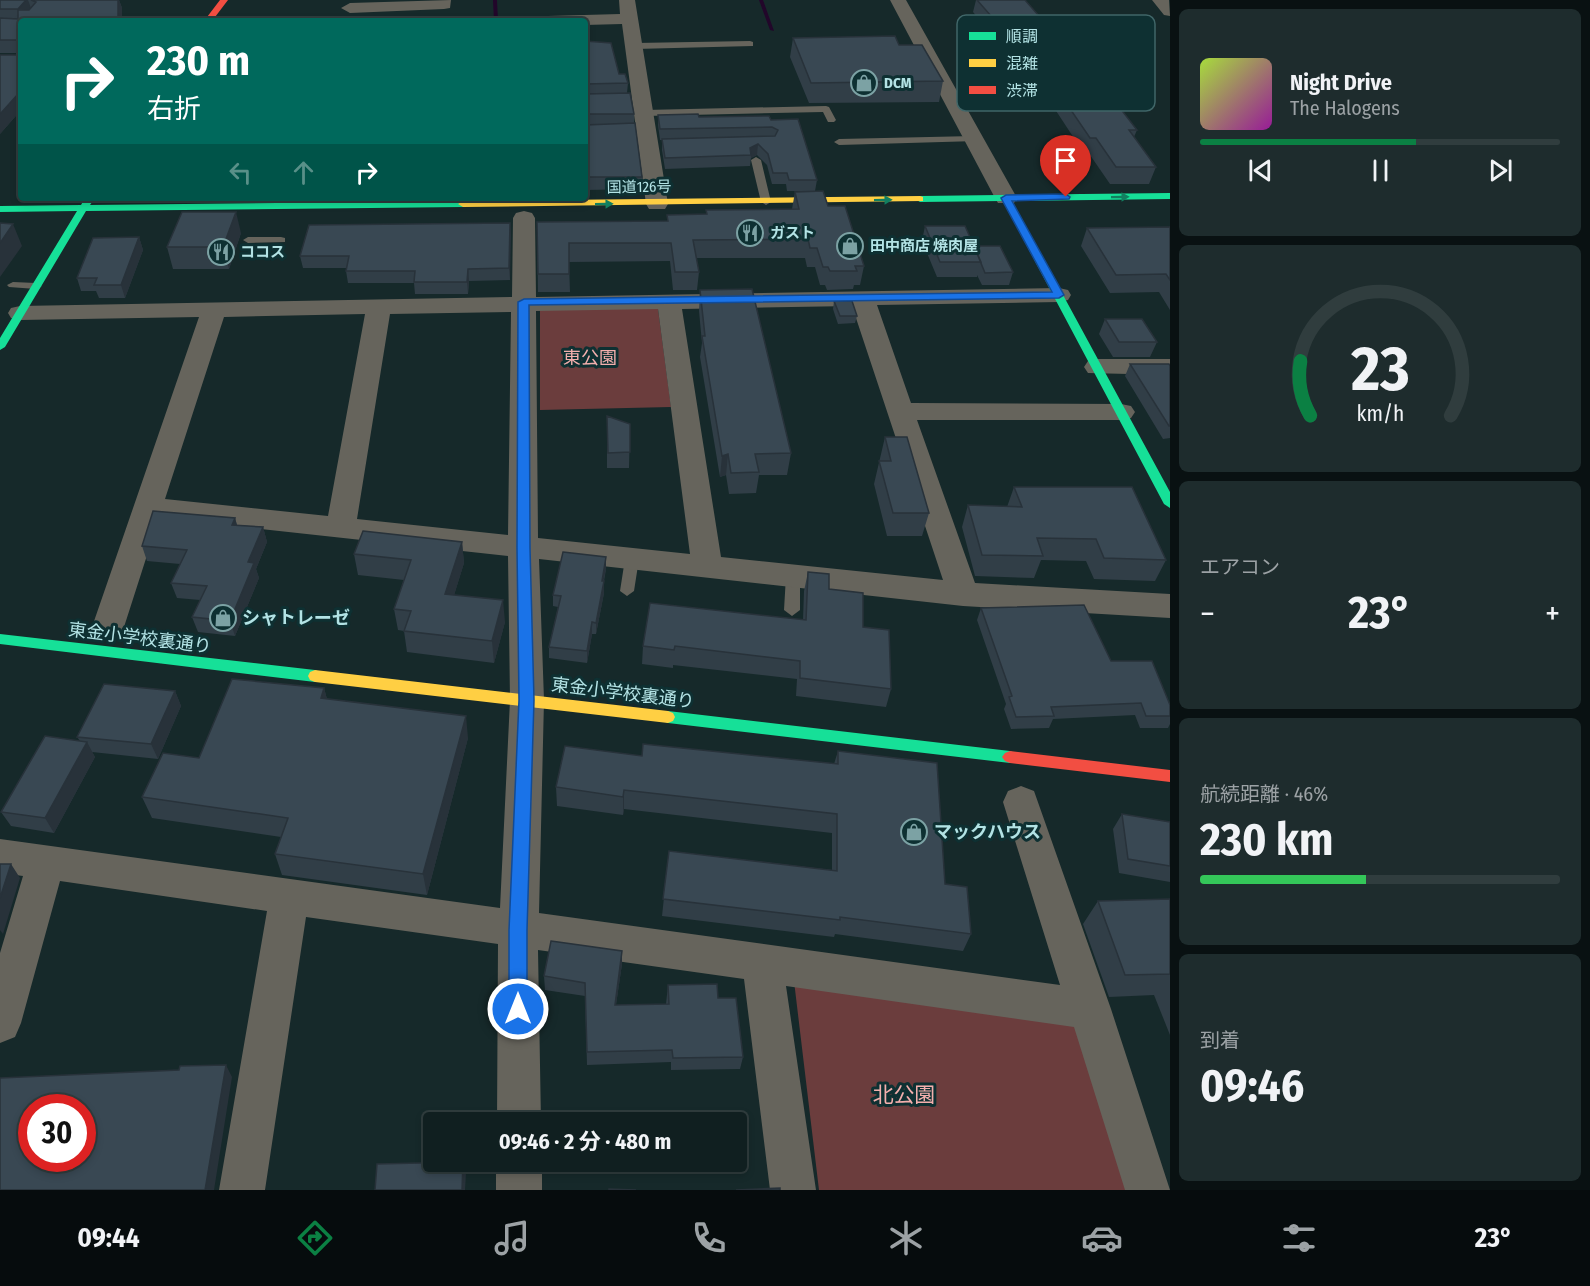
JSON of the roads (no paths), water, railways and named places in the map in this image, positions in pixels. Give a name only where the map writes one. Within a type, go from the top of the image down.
[{"type":"main road","points":[[210,18],[224,0]]},
{"type":"main road","name":"国道126号","points":[[0,209],[88,202],[554,201],[657,213],[859,195],[1016,208],[1170,196]]},
{"type":"main road","points":[[0,347],[88,202]]},
{"type":"main road","points":[[1016,208],[1059,295],[1170,504]]},
{"type":"main road","name":"国道126号","points":[[993,214],[1016,208]]},
{"type":"main road","points":[[54,224],[95,224]]},
{"type":"main road","name":"東金小学校裏通り","points":[[0,639],[1170,776]]},
{"type":"street","points":[[350,10],[444,4],[443,0]]},
{"type":"street","points":[[627,0],[630,19],[625,46],[644,123],[657,213]]},
{"type":"street","points":[[898,0],[957,108]]},
{"type":"street","points":[[1160,0],[1170,11]]},
{"type":"street","points":[[588,20],[630,19]]},
{"type":"street","points":[[959,111],[1016,208]]},
{"type":"street","points":[[519,1112],[518,930],[527,700],[523,548],[524,218]]},
{"type":"street","points":[[20,313],[524,302],[1059,295]]},
{"type":"street","points":[[862,298],[963,594]]},
{"type":"street","points":[[669,300],[707,567]]},
{"type":"street","points":[[341,528],[379,305]]},
{"type":"street","points":[[108,627],[214,309]]},
{"type":"street","points":[[1097,367],[1170,367]]},
{"type":"street","points":[[900,411],[1121,412]]},
{"type":"street","points":[[149,507],[963,594],[1170,606]]},
{"type":"street","points":[[1021,802],[1148,1190]]},
{"type":"street","points":[[0,856],[518,930],[762,961],[1090,1009]]},
{"type":"street","points":[[0,1023],[46,863]]},
{"type":"street","points":[[242,1190],[289,898]]},
{"type":"street","points":[[762,961],[794,1190]]},
{"type":"street","points":[[519,1172],[519,1190]]},
{"type":"lane","points":[[625,46],[750,44]]},
{"type":"lane","points":[[644,123],[826,109],[831,120]]},
{"type":"lane","points":[[839,142],[974,139]]},
{"type":"lane","points":[[756,160],[766,202]]},
{"type":"lane","points":[[248,240],[281,240]]},
{"type":"lane","points":[[13,285],[36,286]]},
{"type":"lane","points":[[627,591],[632,559]]},
{"type":"lane","points":[[792,610],[793,576]]},
{"type":"waterway","points":[[495,0],[496,18]]},
{"type":"waterway","points":[[761,0],[772,30]]},
{"type":"place","name":"DCM","points":[[864,83]]},
{"type":"place","name":"ガスト","points":[[750,233]]},
{"type":"place","name":"田中商店 焼肉屋","points":[[850,246]]},
{"type":"place","name":"ココス","points":[[221,252]]},
{"type":"place","name":"シャトレーゼ","points":[[223,618]]},
{"type":"place","name":"マックハウス","points":[[914,832]]},
{"type":"park label","name":"東公園","points":[[590,358]]},
{"type":"park label","name":"北公園","points":[[904,1095]]}]
